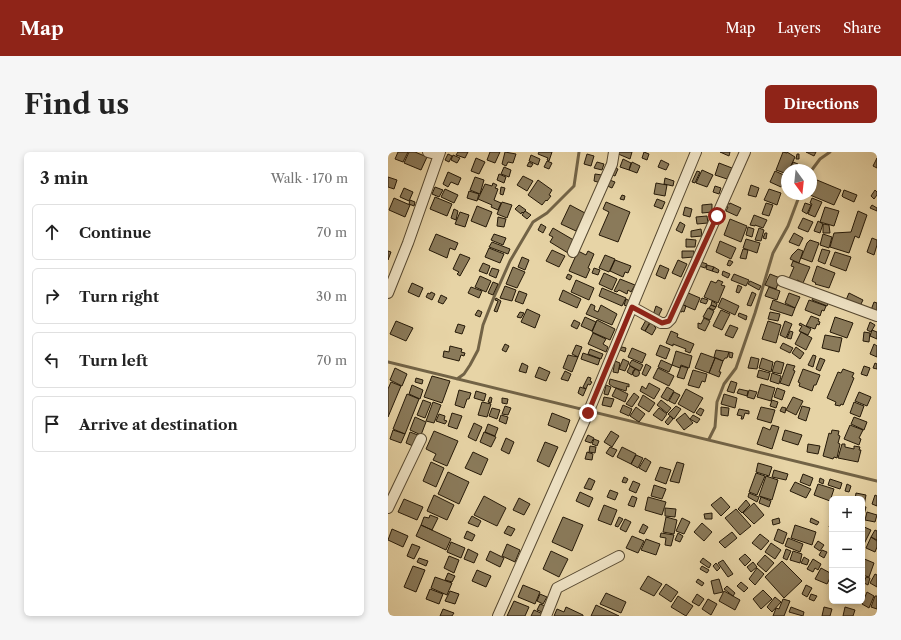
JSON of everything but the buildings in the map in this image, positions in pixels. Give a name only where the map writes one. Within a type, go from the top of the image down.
[{"type":"street","points":[[388,293],[408,243],[440,154],[428,152]]},
{"type":"street","points":[[573,252],[612,164],[614,152]]},
{"type":"street","points":[[498,616],[589,409],[696,152]]},
{"type":"street","points":[[632,307],[662,323],[667,323],[671,319],[744,152]]},
{"type":"street","points":[[782,280],[877,316]]},
{"type":"street","points":[[388,508],[420,439]]},
{"type":"street","points":[[546,616],[558,588],[619,556]]},
{"type":"waterway","points":[[457,379],[464,374],[478,350],[483,325],[494,297],[510,261],[533,222],[547,213],[574,186],[579,152]]},
{"type":"waterway","points":[[816,164],[820,159],[830,152]]},
{"type":"waterway","points":[[709,439],[715,427],[717,402],[724,384],[736,368],[755,313],[773,253],[788,226],[798,200]]},
{"type":"waterway","points":[[388,362],[877,481]]},
{"type":"route","points":[[588,413],[632,307],[662,323],[667,323],[671,319],[717,216]]}]
